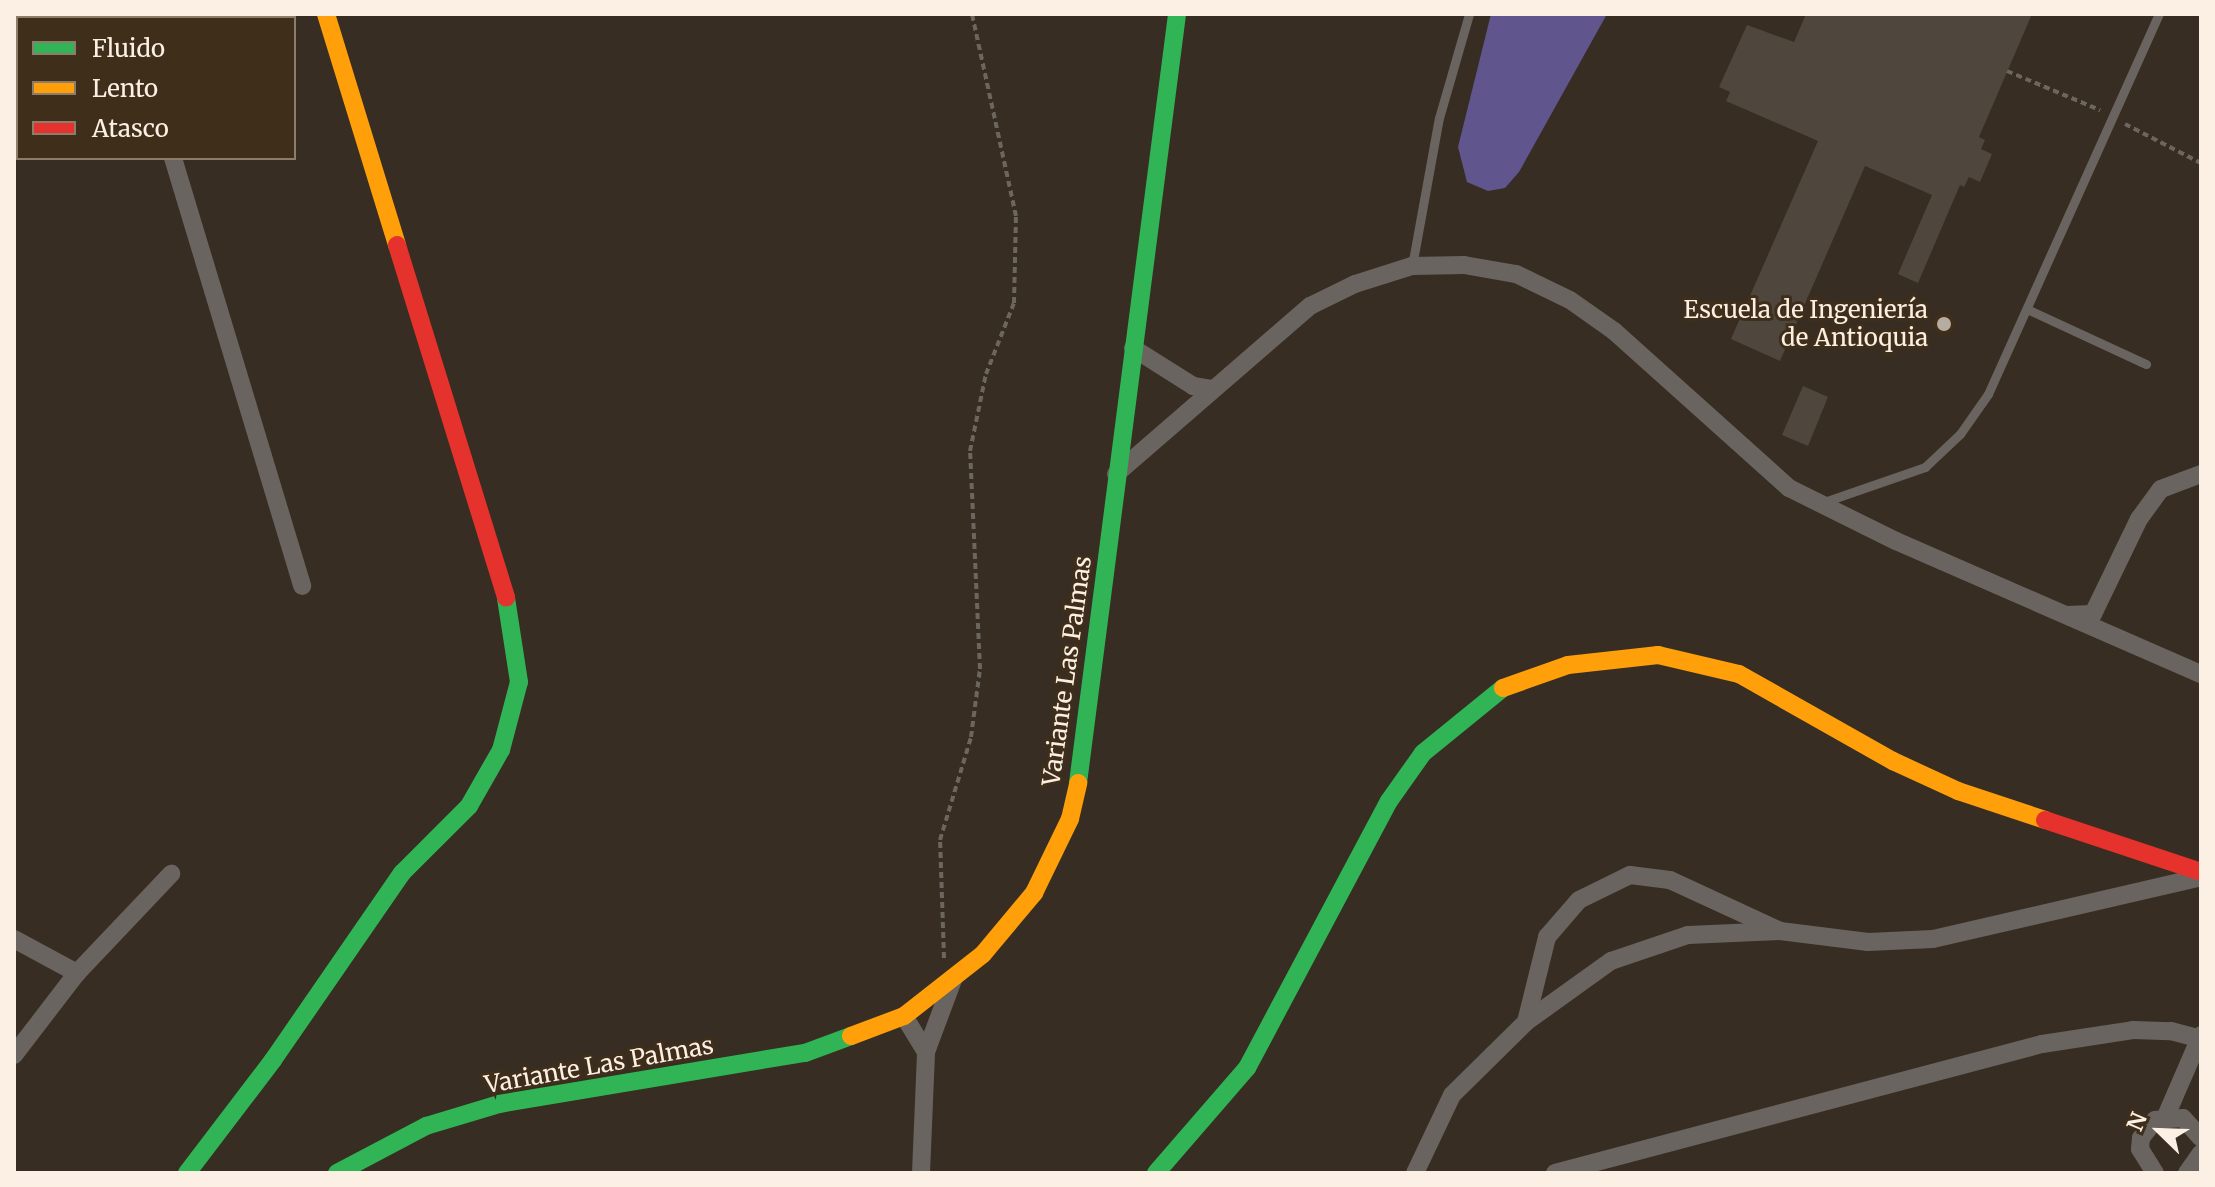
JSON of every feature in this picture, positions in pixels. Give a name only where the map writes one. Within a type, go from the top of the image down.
[{"type":"street","points":[[187,1173],[273,1060],[402,873],[469,806],[501,750],[519,682],[514,628],[501,580],[326,14]]},
{"type":"street","name":"Variante Las Palmas","points":[[337,1173],[426,1126],[499,1104],[805,1053],[904,1016],[983,954],[1034,893],[1070,819],[1086,748],[1116,474],[1177,14]]},
{"type":"street","points":[[174,160],[302,586]]},
{"type":"street","points":[[1116,474],[1310,306],[1355,284],[1412,266],[1464,265],[1516,274],[1570,300],[1614,331],[1744,453],[1789,488],[2060,615],[2201,674]]},
{"type":"street","points":[[1133,348],[1193,386],[1213,389]]},
{"type":"street","points":[[2060,615],[2093,614],[2139,519],[2161,489],[2201,474]]},
{"type":"street","points":[[1156,1173],[1247,1068],[1389,801],[1423,753],[1500,689],[1568,665],[1658,655],[1739,674],[1784,695],[1893,761],[1958,791],[2201,874]]},
{"type":"street","points":[[14,1055],[77,973],[171,874]]},
{"type":"street","points":[[1415,1173],[1452,1095],[1526,1022],[1611,961],[1688,935],[1780,931],[1868,942],[1933,939],[2201,874]]},
{"type":"street","points":[[1526,1022],[1547,937],[1579,900],[1630,875],[1670,880],[1780,931]]},
{"type":"street","points":[[14,939],[77,973]]},
{"type":"street","points":[[921,1173],[926,1052],[949,980]]},
{"type":"street","points":[[904,1016],[926,1052]]},
{"type":"street","points":[[1555,1173],[2042,1044],[2133,1030],[2171,1031],[2201,1038],[2166,1116]]},
{"type":"street","points":[[2151,1172],[2140,1149],[2141,1138],[2155,1120],[2166,1116],[2183,1118],[2199,1128]]},
{"type":"street","points":[[2187,1173],[2201,1153]]},
{"type":"lane","points":[[1412,266],[1439,118],[1469,14]]},
{"type":"lane","points":[[1820,504],[1925,467],[1960,434],[1988,394],[2029,310],[2159,14]]},
{"type":"lane","points":[[2029,310],[2146,364]]},
{"type":"path","points":[[949,980],[940,840],[971,737],[980,669],[970,451],[986,374],[1014,303],[1016,216],[972,14]]},
{"type":"shaded area","points":[[1491,14],[1607,14],[1519,172],[1505,188],[1488,191],[1467,182],[1458,147]]},
{"type":"building","points":[[1806,14],[2032,14],[1979,137],[1985,140],[1981,149],[1992,154],[1980,182],[1969,177],[1964,187],[1960,185],[1918,283],[1898,274],[1932,195],[1865,166],[1780,361],[1731,339],[1818,141],[1726,101],[1730,92],[1719,87],[1747,25],[1794,42]]},
{"type":"building","points":[[1803,386],[1828,397],[1808,446],[1782,435]]},
{"type":"traffic: fast","points":[[1078,783],[1177,14]]},
{"type":"traffic: fast","points":[[187,1173],[273,1060],[402,873],[469,806],[501,750],[519,682],[506,598]]},
{"type":"traffic: fast","points":[[1156,1173],[1247,1068],[1389,801],[1423,753],[1503,688]]},
{"type":"traffic: fast","points":[[337,1173],[426,1126],[499,1104],[805,1053],[851,1036]]},
{"type":"traffic: slow","points":[[326,14],[397,245]]},
{"type":"traffic: slow","points":[[1503,688],[1568,665],[1658,655],[1739,674],[1893,761],[1958,791],[2045,820]]},
{"type":"traffic: slow","points":[[851,1036],[904,1016],[983,954],[1034,893],[1070,819],[1078,783]]},
{"type":"traffic: jam","points":[[397,245],[506,598]]},
{"type":"traffic: jam","points":[[2045,820],[2201,872]]},
{"type":"place","name":"Escuela de Ingeniería de Antioquia","points":[[1944,324]]}]
